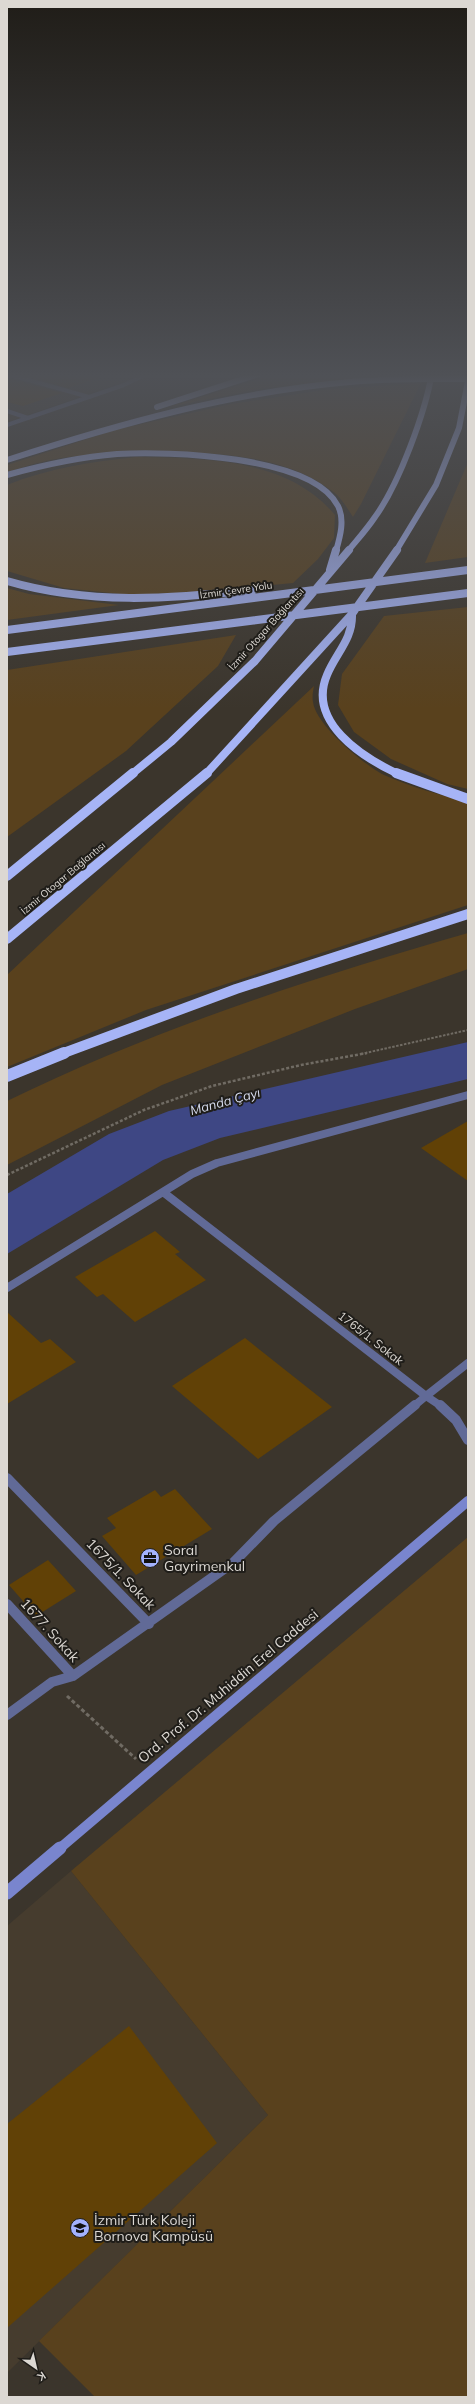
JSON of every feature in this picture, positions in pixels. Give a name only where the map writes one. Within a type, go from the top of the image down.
[{"type":"highway","points":[[314,485],[332,498],[340,510],[342,521],[329,574]]},
{"type":"highway","name":"İzmir Otogar Bağlantısı","points":[[7,876],[171,742],[255,661],[375,517],[393,485]]},
{"type":"highway","name":"İzmir Otogar Bağlantısı","points":[[7,939],[205,775],[352,614],[396,549],[434,485]]},
{"type":"highway","name":"İzmir Çevre Yolu","points":[[7,630],[468,570]]},
{"type":"highway","points":[[7,581],[42,590],[123,599],[187,597],[329,584],[354,584]]},
{"type":"highway","points":[[7,652],[468,593]]},
{"type":"highway","points":[[314,612],[468,600]]},
{"type":"highway","points":[[352,614],[354,625],[347,642],[326,677],[324,703],[326,712],[333,726],[349,743],[393,772],[423,785],[468,799]]},
{"type":"highway","points":[[7,660],[226,623]]},
{"type":"highway","points":[[7,866],[49,843]]},
{"type":"highway","points":[[7,1076],[104,1036],[201,1000],[468,914]]},
{"type":"main road","name":"Ord. Prof. Dr. Muhiddin Erel Caddesi","points":[[7,1893],[468,1501]]},
{"type":"street","points":[[7,1288],[192,1174],[217,1163],[468,1095]]},
{"type":"street","name":"1765/1. Sokak","points":[[163,1192],[426,1396],[444,1407],[464,1430],[468,1440]]},
{"type":"street","points":[[149,1624],[234,1562],[274,1521],[426,1396],[468,1364]]},
{"type":"street","name":"1675/1. Sokak","points":[[7,1478],[149,1624],[73,1676]]},
{"type":"street","name":"1677. Sokak","points":[[7,1604],[73,1676]]},
{"type":"street","points":[[7,1715],[52,1682],[73,1676]]},
{"type":"path","points":[[7,1175],[18,1168],[144,1110],[212,1086],[468,1030]]},
{"type":"path","points":[[52,1682],[149,1772]]},
{"type":"shaded area","points":[[7,485],[299,485],[316,496],[335,515],[334,538],[318,559],[293,583],[199,592],[130,595],[64,588],[7,571]]},
{"type":"shaded area","points":[[323,485],[370,485],[353,517],[344,503],[332,491]]},
{"type":"shaded area","points":[[458,485],[468,485],[468,557],[425,563]]},
{"type":"shaded area","points":[[7,588],[29,594],[119,605],[7,620]]},
{"type":"shaded area","points":[[468,607],[468,789],[447,784],[391,759],[354,732],[338,705],[342,674],[384,616]]},
{"type":"shaded area","points":[[236,635],[218,666],[126,751],[7,837],[7,670]]},
{"type":"shaded area","points":[[314,686],[313,702],[322,721],[342,743],[375,770],[384,775],[436,794],[468,802],[468,905],[146,1010],[7,1067],[7,975]]},
{"type":"shaded area","points":[[468,933],[468,969],[355,1009],[162,1085],[7,1165],[7,1101],[119,1051],[234,1007],[351,968]]},
{"type":"shaded area","points":[[468,1537],[468,2397],[95,2397],[39,2341],[268,2115],[71,1871]]},
{"type":"shaded area","name":"İzmir Türk Koleji Bornova Kampüsü","points":[[71,1871],[268,2115],[7,2373],[7,1926]]},
{"type":"water","name":"Manda Çayı","points":[[468,1042],[468,1079],[220,1138],[163,1160],[7,1254],[7,1194],[109,1134],[169,1111]]},
{"type":"building","points":[[468,1121],[468,1181],[421,1148]]},
{"type":"building","points":[[155,1231],[180,1252],[175,1254],[206,1280],[135,1322],[103,1294],[97,1297],[75,1277]]},
{"type":"building","points":[[7,1312],[41,1343],[50,1339],[76,1362],[7,1404]]},
{"type":"building","points":[[245,1338],[332,1407],[258,1459],[172,1386]]},
{"type":"building","points":[[175,1489],[212,1529],[136,1575],[102,1536],[116,1528],[107,1518],[155,1490],[161,1497]]},
{"type":"building","points":[[48,1560],[76,1591],[36,1616],[9,1585]]},
{"type":"building","points":[[129,2026],[217,2143],[7,2328],[7,2124]]},
{"type":"place","name":"Soral Gayrimenkul","points":[[150,1558]]},
{"type":"place","name":"İzmir Türk Koleji Bornova Kampüsü","points":[[80,2228]]}]
